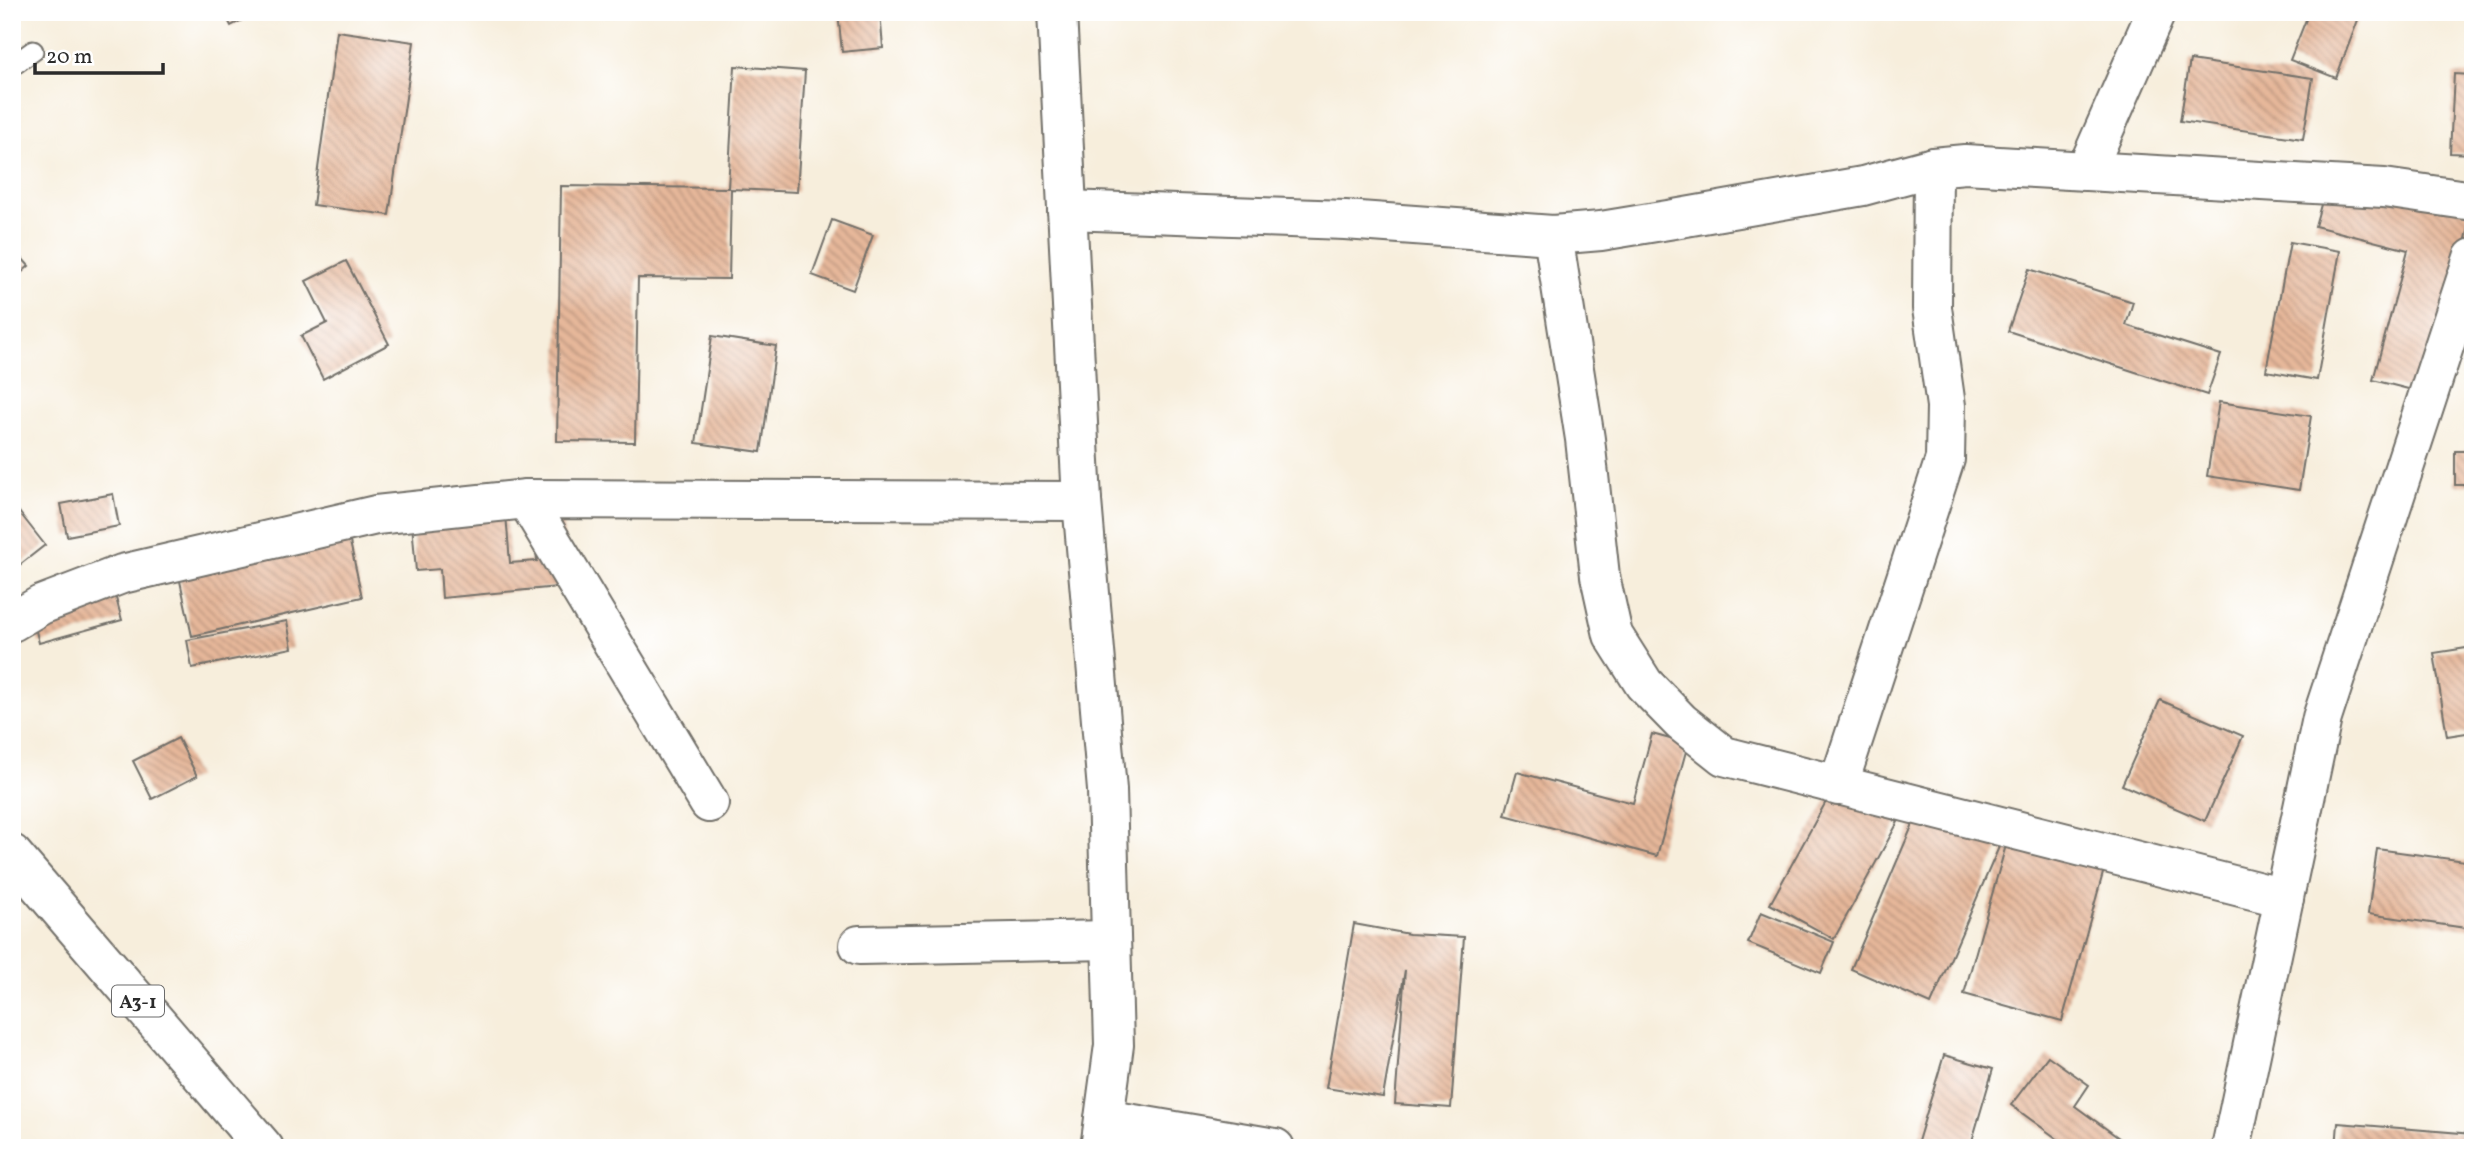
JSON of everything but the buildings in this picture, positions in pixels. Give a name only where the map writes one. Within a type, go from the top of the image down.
[{"type":"main road","points":[[1057,12],[1082,501],[1107,790],[1114,1045],[1102,1133],[1275,1148]]},
{"type":"main road","points":[[2086,170],[2156,12]]},
{"type":"main road","points":[[1067,210],[1345,220],[1553,235],[1601,231],[1849,189],[1933,167],[1965,164],[2384,188],[2473,201]]},
{"type":"main road","points":[[1838,786],[1945,459],[1946,406],[1931,308],[1933,167]]},
{"type":"main road","points":[[1553,235],[1586,439],[1600,576],[1613,635],[1644,684],[1681,722],[1724,756],[2284,898]]},
{"type":"main road","points":[[2231,1148],[2322,718],[2473,258]]},
{"type":"main road","points":[[12,622],[41,605],[122,574],[376,515],[526,499],[1082,501]]},
{"type":"main road","points":[[526,499],[709,803]]},
{"type":"main road","name":"A3-1","points":[[12,854],[264,1148]]},
{"type":"main road","points":[[859,945],[1111,940]]},
{"type":"lane","points":[[12,66],[33,51]]}]
